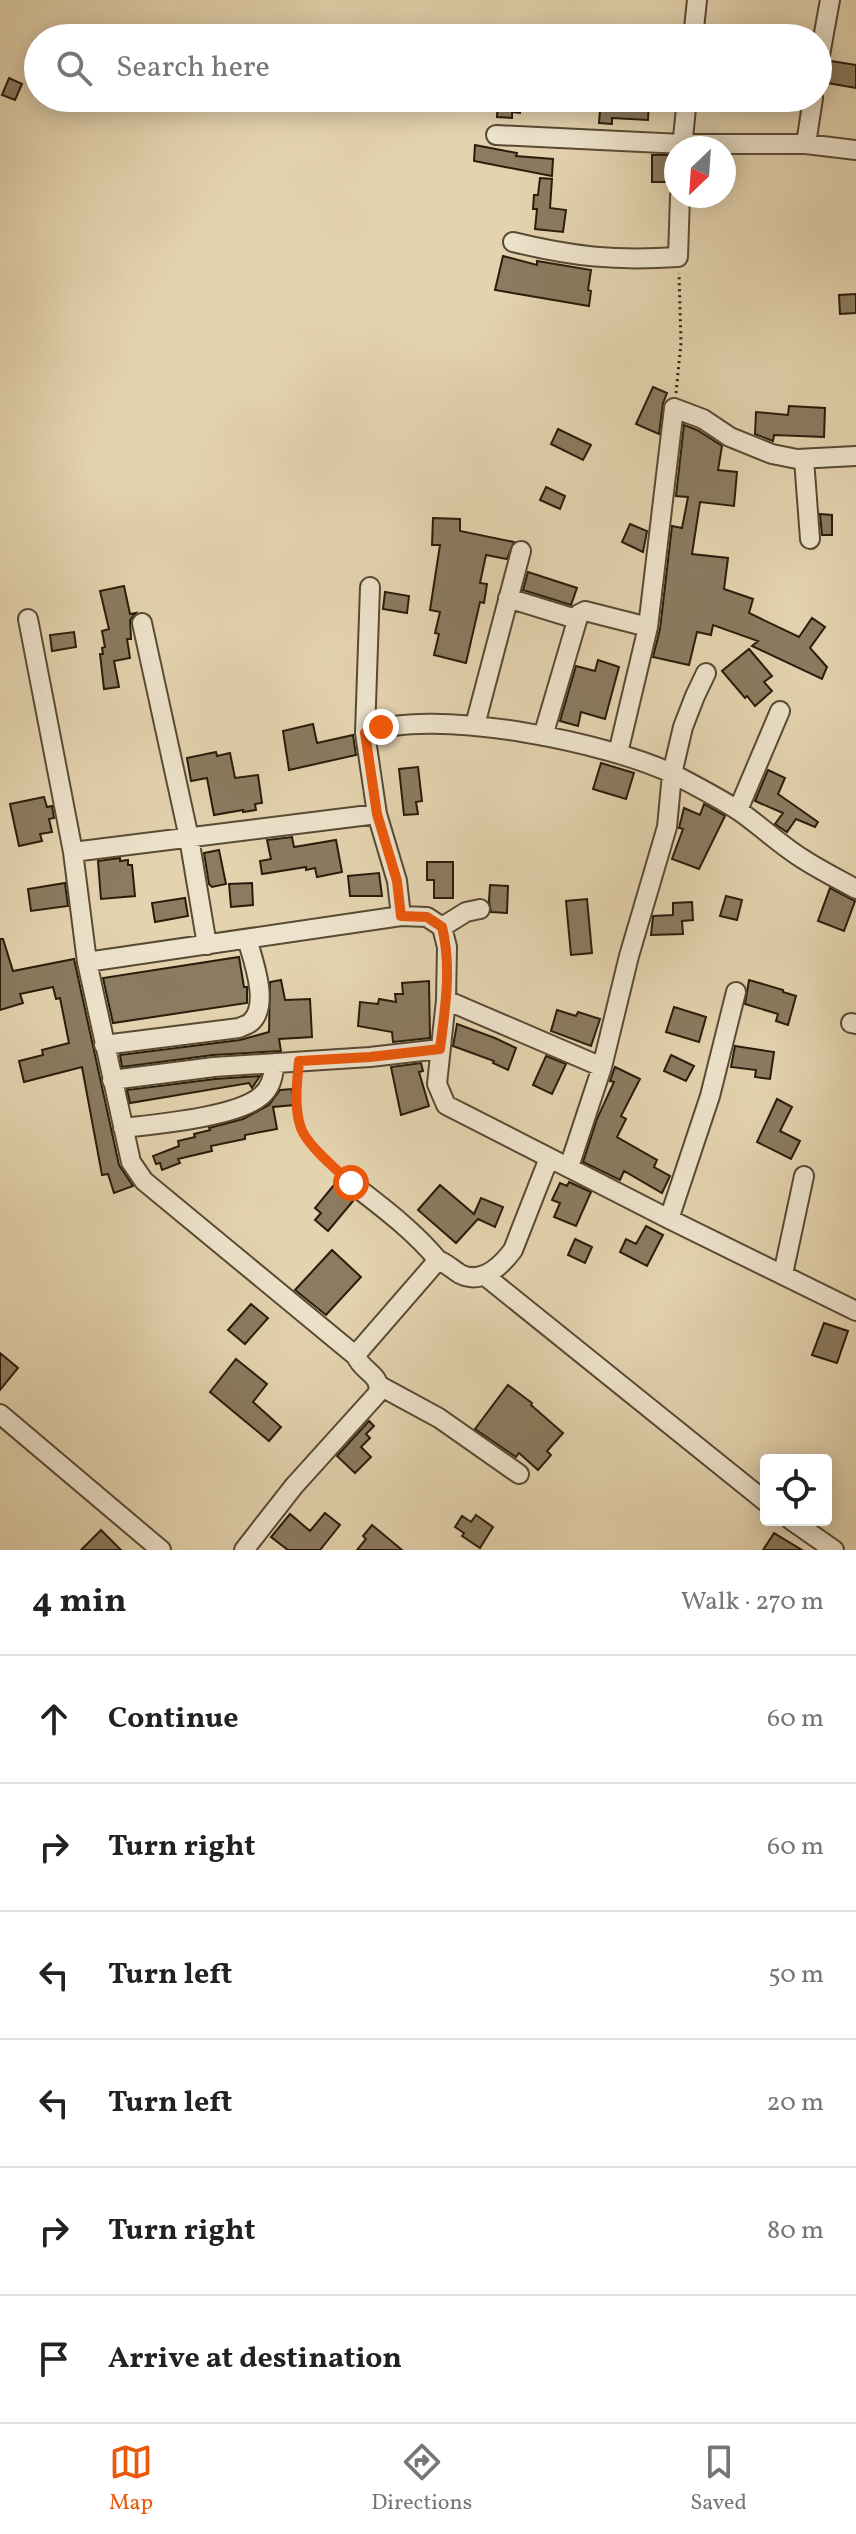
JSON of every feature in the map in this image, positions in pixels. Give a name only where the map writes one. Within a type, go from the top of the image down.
[{"type":"street","points":[[694,24],[697,0]]},
{"type":"street","points":[[826,24],[830,0]]},
{"type":"street","points":[[683,136],[686,112]]},
{"type":"street","points":[[806,144],[811,112]]},
{"type":"street","points":[[496,135],[664,145]]},
{"type":"street","points":[[736,145],[806,144],[856,150]]},
{"type":"street","points":[[513,242],[589,258],[678,257],[680,208]]},
{"type":"street","points":[[618,753],[648,627],[674,408],[703,419],[730,437],[772,454],[804,459],[856,456]]},
{"type":"street","points":[[804,459],[810,539]]},
{"type":"street","points":[[475,725],[521,551]]},
{"type":"street","points":[[370,587],[365,733],[377,814],[397,881],[401,916]]},
{"type":"street","points":[[508,598],[576,619]]},
{"type":"street","points":[[543,736],[579,614],[585,611],[648,627]]},
{"type":"street","points":[[28,619],[73,852],[87,962],[131,1162],[144,1181],[356,1356],[359,1363],[377,1378],[380,1386],[378,1393],[294,1486],[244,1550]]},
{"type":"street","points":[[142,623],[189,838],[207,945]]},
{"type":"street","points":[[569,1167],[602,1067],[629,956],[667,827],[672,774],[683,727],[706,673]]},
{"type":"street","points":[[738,810],[780,711]]},
{"type":"street","points":[[365,733],[408,723],[475,725],[618,753],[672,774],[738,810],[801,858],[856,889]]},
{"type":"street","points":[[73,852],[377,814]]},
{"type":"street","points":[[442,927],[466,912],[480,909]]},
{"type":"street","points":[[87,962],[401,916],[427,917],[442,927],[447,947],[446,1000],[437,1084],[446,1105],[856,1311]]},
{"type":"street","points":[[104,1045],[239,1028],[252,1022],[259,1007],[259,982],[247,939]]},
{"type":"street","points":[[669,1219],[710,1096],[736,992]]},
{"type":"street","points":[[446,1000],[602,1067]]},
{"type":"street","points":[[112,1080],[214,1067],[370,1057],[440,1049]]},
{"type":"street","points":[[123,1128],[199,1118],[250,1104],[263,1095],[271,1084],[275,1063]]},
{"type":"street","points":[[351,1183],[394,1216],[438,1260],[469,1277],[484,1275],[497,1268],[513,1250],[549,1158]]},
{"type":"street","points":[[783,1274],[804,1176]]},
{"type":"street","points":[[356,1356],[438,1260]]},
{"type":"street","points":[[484,1275],[760,1497]]},
{"type":"street","points":[[380,1386],[439,1418],[519,1474]]},
{"type":"street","points":[[0,1414],[161,1550]]},
{"type":"street","points":[[800,1526],[834,1550]]},
{"type":"path","points":[[674,408],[681,343],[678,257]]},
{"type":"path","points":[[299,1061],[296,1092],[300,1128],[351,1183]]},
{"type":"building","points":[[832,61],[856,65],[856,88],[832,84]]},
{"type":"building","points":[[9,78],[22,84],[15,100],[2,95]]},
{"type":"building","points":[[497,112],[512,112],[512,118],[497,117]]},
{"type":"building","points":[[600,112],[648,112],[648,120],[612,118],[612,124],[599,123]]},
{"type":"building","points":[[475,145],[517,153],[516,156],[553,159],[552,176],[474,161]]},
{"type":"building","points":[[652,155],[664,155],[664,182],[652,182]]},
{"type":"building","points":[[540,178],[552,179],[550,208],[566,210],[563,232],[535,229],[537,209],[533,209],[534,195],[538,195]]},
{"type":"building","points":[[503,256],[537,265],[537,261],[591,270],[589,306],[495,290]]},
{"type":"building","points":[[856,294],[856,313],[840,314],[839,295]]},
{"type":"building","points":[[653,387],[667,393],[659,434],[636,424]]},
{"type":"building","points":[[789,406],[825,408],[824,437],[774,435],[773,441],[755,434],[756,412],[788,415]]},
{"type":"building","points":[[684,425],[722,446],[718,470],[737,472],[734,506],[700,502],[692,554],[728,558],[724,589],[753,599],[749,613],[799,637],[812,618],[825,627],[810,648],[827,667],[822,679],[752,646],[758,641],[713,625],[711,635],[697,632],[689,665],[653,657],[660,629],[672,526],[682,528],[688,497],[676,496]]},
{"type":"building","points":[[558,429],[591,445],[583,460],[551,444]]},
{"type":"building","points":[[546,487],[565,496],[560,509],[540,500]]},
{"type":"building","points":[[820,514],[832,515],[832,535],[822,535]]},
{"type":"building","points":[[433,518],[460,519],[460,531],[514,542],[507,559],[486,555],[480,583],[487,584],[484,603],[480,602],[466,663],[434,655],[440,612],[430,610],[440,545],[432,545]]},
{"type":"building","points":[[630,524],[647,531],[643,552],[622,542]]},
{"type":"building","points":[[528,572],[577,588],[571,605],[523,590]]},
{"type":"building","points":[[124,586],[130,614],[136,613],[130,620],[131,639],[127,639],[130,658],[114,661],[119,687],[104,689],[100,654],[103,654],[102,648],[105,647],[102,631],[109,629],[100,591]]},
{"type":"building","points":[[385,592],[409,596],[407,613],[383,609]]},
{"type":"building","points":[[74,632],[76,647],[52,651],[50,635]]},
{"type":"building","points":[[749,649],[772,676],[764,682],[772,691],[755,706],[722,671]]},
{"type":"building","points":[[598,660],[619,667],[605,719],[581,712],[578,726],[560,721],[576,666],[595,671]]},
{"type":"building","points":[[313,724],[317,743],[353,735],[356,755],[289,770],[283,731]]},
{"type":"building","points":[[216,752],[217,756],[230,753],[235,778],[258,775],[262,803],[255,804],[256,810],[214,815],[207,778],[191,781],[187,758]]},
{"type":"building","points":[[601,763],[634,773],[626,799],[593,789]]},
{"type":"building","points":[[418,767],[422,801],[416,802],[418,814],[404,815],[399,769]]},
{"type":"building","points":[[768,770],[785,778],[778,794],[818,822],[815,827],[796,819],[787,832],[775,824],[783,813],[755,801]]},
{"type":"building","points":[[44,797],[47,807],[52,806],[54,818],[49,819],[52,832],[40,834],[42,841],[19,846],[10,804]]},
{"type":"building","points":[[704,804],[725,816],[699,869],[672,859],[683,829],[679,828],[684,808],[700,815]]},
{"type":"building","points":[[292,837],[294,847],[336,840],[342,872],[317,877],[315,868],[306,870],[306,867],[262,874],[260,861],[271,859],[267,840]]},
{"type":"building","points":[[219,850],[226,884],[212,887],[204,853]]},
{"type":"building","points":[[120,858],[120,861],[128,860],[128,865],[132,865],[135,896],[101,899],[98,861]]},
{"type":"building","points":[[427,862],[453,862],[453,898],[434,898],[434,880],[427,880]]},
{"type":"building","points":[[379,873],[382,896],[350,896],[348,876]]},
{"type":"building","points":[[65,883],[68,906],[31,911],[28,889]]},
{"type":"building","points":[[252,883],[253,905],[231,907],[229,884]]},
{"type":"building","points":[[490,885],[508,886],[507,913],[491,912]]},
{"type":"building","points":[[830,888],[855,901],[844,931],[818,921]]},
{"type":"building","points":[[726,896],[742,900],[737,920],[720,916]]},
{"type":"building","points":[[185,898],[188,916],[155,922],[152,903]]},
{"type":"building","points":[[587,899],[592,953],[571,955],[566,901]]},
{"type":"building","points":[[692,902],[693,920],[682,921],[683,934],[651,935],[653,916],[673,915],[673,903]]},
{"type":"building","points":[[0,939],[3,939],[13,971],[74,959],[119,1165],[133,1186],[114,1193],[108,1174],[102,1175],[82,1067],[24,1082],[19,1061],[43,1055],[42,1050],[69,1043],[60,998],[56,999],[53,987],[20,994],[23,1003],[0,1010]]},
{"type":"building","points":[[239,957],[244,987],[247,987],[247,1003],[113,1023],[103,978]]},
{"type":"building","points":[[281,980],[285,1000],[310,999],[312,1037],[279,1039],[281,1051],[213,1055],[122,1067],[120,1055],[240,1040],[269,1032],[270,982]]},
{"type":"building","points":[[749,980],[796,996],[788,1025],[776,1021],[778,1014],[745,1004]]},
{"type":"building","points":[[429,981],[430,1038],[393,1042],[392,1032],[358,1026],[360,1002],[378,1004],[379,999],[396,1002],[395,994],[403,994],[402,983]]},
{"type":"building","points":[[674,1007],[706,1017],[699,1042],[666,1032]]},
{"type":"building","points":[[557,1010],[600,1019],[591,1046],[551,1031]]},
{"type":"building","points":[[457,1024],[516,1048],[508,1070],[494,1061],[453,1046]]},
{"type":"building","points":[[735,1046],[774,1052],[770,1079],[755,1077],[756,1070],[731,1067]]},
{"type":"building","points":[[671,1055],[694,1066],[686,1081],[664,1071]]},
{"type":"building","points":[[546,1056],[566,1064],[552,1094],[533,1085]]},
{"type":"building","points":[[421,1063],[423,1071],[419,1072],[429,1106],[401,1115],[391,1067]]},
{"type":"building","points":[[615,1067],[640,1079],[621,1116],[626,1119],[617,1137],[657,1160],[654,1167],[670,1176],[662,1193],[624,1171],[620,1180],[583,1162],[597,1119],[614,1082],[610,1081]]},
{"type":"building","points":[[260,1076],[252,1088],[249,1083],[130,1103],[127,1090],[215,1079]]},
{"type":"building","points":[[292,1089],[294,1105],[273,1107],[277,1129],[211,1146],[212,1151],[178,1159],[180,1163],[162,1170],[160,1163],[156,1164],[153,1156],[179,1146],[178,1141],[243,1119],[269,1105],[280,1090]]},
{"type":"building","points":[[777,1099],[792,1107],[780,1131],[800,1141],[791,1159],[757,1142]]},
{"type":"building","points":[[569,1182],[591,1192],[576,1226],[554,1217],[560,1203],[552,1200],[560,1183],[567,1186]]},
{"type":"building","points":[[334,1185],[353,1201],[328,1231],[315,1220],[321,1213],[315,1208]]},
{"type":"building","points":[[440,1185],[474,1214],[481,1198],[503,1207],[495,1227],[478,1219],[456,1243],[418,1210]]},
{"type":"building","points":[[646,1226],[663,1235],[647,1266],[620,1252],[626,1239],[636,1244]]},
{"type":"building","points":[[575,1239],[592,1247],[585,1263],[568,1255]]},
{"type":"building","points":[[332,1250],[361,1277],[326,1315],[295,1290]]},
{"type":"building","points":[[251,1304],[268,1318],[245,1344],[228,1330]]},
{"type":"building","points":[[824,1323],[848,1331],[837,1363],[812,1355]]},
{"type":"building","points":[[0,1353],[18,1368],[0,1390]]},
{"type":"building","points":[[236,1359],[267,1384],[253,1402],[281,1427],[269,1441],[210,1392]]},
{"type":"building","points":[[508,1385],[563,1433],[547,1451],[551,1455],[538,1470],[519,1453],[516,1457],[475,1429]]},
{"type":"building","points":[[369,1421],[374,1426],[366,1434],[370,1438],[361,1447],[371,1457],[355,1473],[337,1456]]},
{"type":"building","points":[[325,1513],[340,1525],[320,1550],[288,1550],[271,1537],[290,1514],[310,1531]]},
{"type":"building","points":[[476,1515],[493,1527],[480,1548],[455,1527],[462,1516],[471,1522]]},
{"type":"building","points":[[372,1525],[402,1550],[357,1550]]},
{"type":"building","points":[[101,1530],[121,1550],[81,1550]]},
{"type":"building","points":[[774,1533],[802,1550],[763,1550]]},
{"type":"route","points":[[351,1183],[300,1128],[296,1092],[299,1061],[440,1049],[446,1000],[447,947],[442,927],[427,917],[401,916],[397,881],[377,814],[365,733],[381,727]]}]
